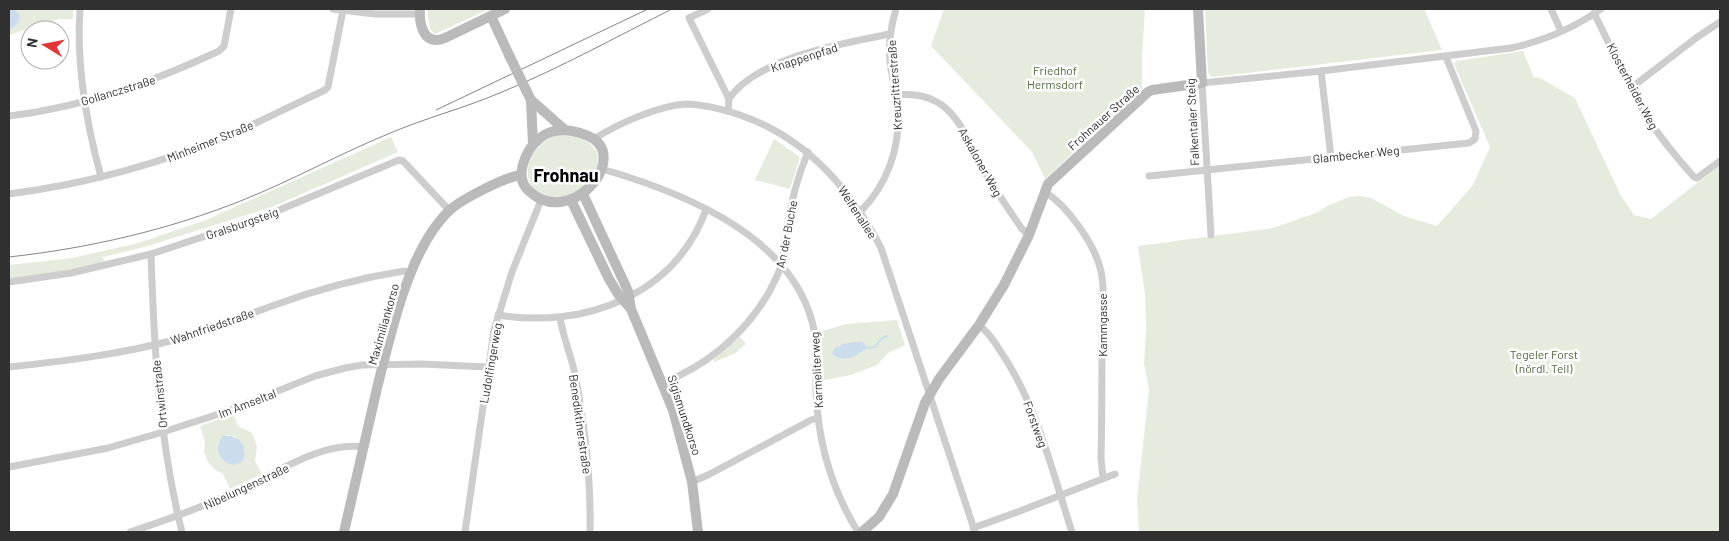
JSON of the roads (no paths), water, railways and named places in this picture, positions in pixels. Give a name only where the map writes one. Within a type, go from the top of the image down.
[{"type":"street","points":[[80,9],[79,51],[84,102],[90,136],[101,177]]},
{"type":"street","name":"Gollanczstraße","points":[[9,116],[84,102],[182,69],[223,49],[231,9]]},
{"type":"street","points":[[333,9],[375,14],[420,12],[425,35],[436,41],[505,9]]},
{"type":"street","points":[[708,9],[689,18],[729,99],[728,111]]},
{"type":"street","name":"Kreuzritterstraße","points":[[860,212],[876,193],[891,165],[897,139],[896,95],[890,60],[890,34],[896,9]]},
{"type":"street","name":"Falkentaler Steig","points":[[1198,9],[1211,235]]},
{"type":"street","points":[[1550,9],[1561,31]]},
{"type":"street","name":"Minheimer Straße","points":[[9,194],[65,185],[152,163],[237,132],[325,90],[329,84],[343,10]]},
{"type":"street","name":"Frohnauer Straße","points":[[865,531],[879,517],[893,494],[917,422],[929,394],[979,325],[1004,285],[1029,235],[1048,184],[1148,92],[1202,83],[1511,48],[1537,41],[1561,31],[1598,11]]},
{"type":"street","name":"Klosterheider Weg","points":[[1598,11],[1631,88],[1656,131],[1694,177],[1701,176],[1720,161]]},
{"type":"street","points":[[490,16],[528,95],[534,144]]},
{"type":"street","points":[[1631,88],[1720,22]]},
{"type":"street","name":"Knappenpfad","points":[[729,99],[745,81],[766,69],[809,53],[890,34]]},
{"type":"street","name":"Glambecker Weg","points":[[1149,176],[1474,141],[1476,131],[1446,56]]},
{"type":"street","points":[[1321,71],[1330,157]]},
{"type":"street","name":"Askaloner Weg","points":[[896,95],[910,94],[930,98],[945,106],[956,117],[992,185],[1022,229],[1029,235]]},
{"type":"street","points":[[528,95],[565,130]]},
{"type":"street","name":"Welfenallee","points":[[594,139],[648,112],[673,106],[700,105],[752,119],[782,134],[808,152],[832,174],[860,212],[881,248],[974,530]]},
{"type":"street","points":[[565,130],[594,139],[602,151],[602,169],[595,182],[584,194],[571,200],[557,203],[541,200],[527,190],[521,174],[525,160],[534,144],[540,138],[550,132],[565,130]]},
{"type":"street","name":"An der Buche","points":[[662,383],[698,366],[732,341],[757,310],[774,283],[781,265],[792,202],[808,152]]},
{"type":"street","name":"Gralsburgsteig","points":[[9,282],[71,273],[151,254],[274,213],[400,160],[450,210]]},
{"type":"street","name":"Karmeliterweg","points":[[602,169],[655,187],[738,227],[764,248],[795,282],[812,320],[816,336],[815,382],[818,418],[824,448],[839,495],[865,531]]},
{"type":"street","name":"Maximiliankorso","points":[[344,532],[393,324],[411,273],[432,232],[450,210],[469,197],[521,174]]},
{"type":"street","name":"Kammgasse","points":[[1045,192],[1061,206],[1083,232],[1091,246],[1101,272],[1103,313],[1101,458],[1103,478]]},
{"type":"street","name":"Sigismundkorso","points":[[584,194],[622,276],[630,309],[662,383],[680,434],[692,482],[698,532]]},
{"type":"street","name":"Ludolfingerweg","points":[[466,532],[488,367],[498,316],[521,249],[541,200]]},
{"type":"street","points":[[571,200],[609,279],[626,298]]},
{"type":"street","points":[[498,316],[536,320],[560,318],[588,313],[626,298],[657,279],[681,256],[698,229],[706,210]]},
{"type":"street","name":"Ortwinstraße","points":[[151,254],[154,345],[164,432],[182,532]]},
{"type":"street","name":"Wahnfriedstraße","points":[[9,366],[85,358],[154,345],[199,332],[270,306],[334,286],[390,273],[404,271],[411,273]]},
{"type":"street","name":"Benediktinerstraße","points":[[560,318],[572,362],[583,423],[588,463],[590,532]]},
{"type":"street","name":"Forstweg","points":[[979,325],[991,337],[1024,391],[1035,418],[1072,532]]},
{"type":"street","name":"Im Amseltal","points":[[9,467],[108,448],[164,432],[228,410],[315,376],[344,368],[430,364],[488,367]]},
{"type":"street","points":[[692,482],[818,418]]},
{"type":"street","name":"Nibelungenstraße","points":[[130,532],[178,516],[233,493],[310,456],[340,448],[363,447]]},
{"type":"street","points":[[974,530],[1115,474]]},
{"type":"water","points":[[9,9],[15,10],[20,15],[17,24],[9,30]]},
{"type":"water","points":[[863,342],[867,347],[855,356],[846,359],[832,354],[834,349],[843,344]]},
{"type":"water","points":[[223,436],[234,437],[242,443],[245,451],[242,462],[230,464],[221,458],[218,447],[219,441]]},
{"type":"waterway","points":[[864,348],[875,347],[881,339],[887,336]]},
{"type":"tram line","points":[[436,110],[648,9]]},
{"type":"tram line","points":[[9,257],[99,243],[157,229],[215,211],[298,176],[388,134],[524,83],[672,9]]},
{"type":"district","name":"Frohnau","points":[[566,175]]},
{"type":"park label","name":"Friedhof Hermsdorf","points":[[1055,77]]},
{"type":"park label","name":"Tegeler Forst (nördl. Teil)","points":[[1544,361]]}]
